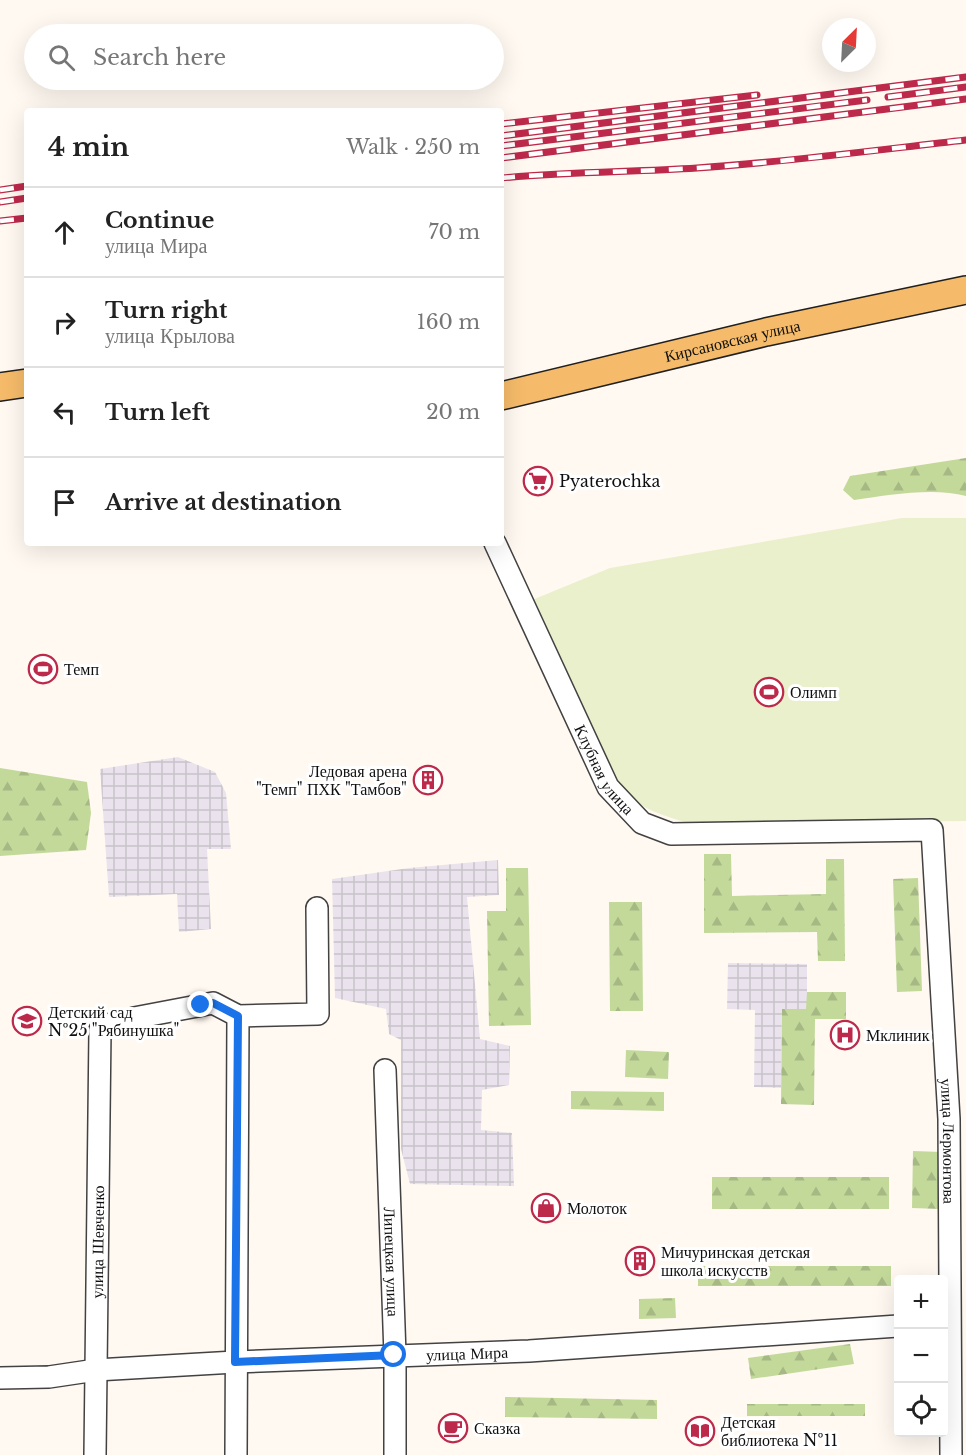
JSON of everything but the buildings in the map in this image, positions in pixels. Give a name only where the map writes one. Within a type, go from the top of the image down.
[{"type":"main road","name":"Кирсановская улица","points":[[504,396],[523,393],[766,332],[966,290]]},
{"type":"main road","points":[[0,387],[24,383]]},
{"type":"street","name":"Клубная улица","points":[[496,546],[608,787],[642,823],[671,834],[932,830]]},
{"type":"street","name":"улица Лермонтова","points":[[932,830],[949,1119],[953,1314],[951,1455]]},
{"type":"street","points":[[236,1455],[238,1016],[318,1014],[316,908]]},
{"type":"street","name":"улица Шевченко","points":[[96,1455],[100,1030],[111,1024],[134,1018],[213,1003],[238,1016]]},
{"type":"street","name":"Липецкая улица","points":[[385,1070],[394,1355],[394,1455]]},
{"type":"street","name":"улица Мира","points":[[0,1378],[49,1377],[96,1370],[235,1362],[529,1352],[894,1326]]},
{"type":"shaded area","points":[[178,757],[215,772],[226,793],[231,849],[207,849],[211,929],[179,932],[177,894],[109,897],[100,769]]},
{"type":"shaded area","points":[[498,860],[499,895],[467,897],[480,1039],[510,1046],[509,1085],[482,1090],[481,1130],[512,1133],[514,1186],[410,1184],[401,1149],[401,1040],[389,1034],[386,1009],[335,998],[332,879],[409,868]]},
{"type":"shaded area","points":[[728,963],[807,964],[807,1009],[782,1009],[781,1088],[754,1087],[755,1010],[727,1009]]},
{"type":"green space","points":[[966,458],[966,496],[925,492],[854,500],[843,490],[850,476]]},
{"type":"green space","name":"Олимп","points":[[902,518],[966,518],[966,821],[692,824],[650,810],[614,784],[532,600],[610,568]]},
{"type":"green space","points":[[0,768],[87,782],[91,813],[86,850],[0,856]]},
{"type":"green space","points":[[704,854],[731,854],[732,896],[826,894],[826,859],[844,859],[845,961],[818,961],[817,932],[704,933]]},
{"type":"green space","points":[[506,868],[528,868],[531,1025],[489,1026],[487,911],[506,911]]},
{"type":"green space","points":[[918,878],[922,991],[897,992],[893,879]]},
{"type":"green space","points":[[609,902],[642,902],[643,1011],[610,1011]]},
{"type":"green space","points":[[807,992],[846,992],[846,1019],[815,1019],[814,1105],[781,1104],[782,1009],[806,1009]]},
{"type":"green space","points":[[626,1050],[669,1052],[668,1079],[625,1077]]},
{"type":"green space","points":[[571,1091],[664,1092],[664,1111],[571,1109]]},
{"type":"green space","points":[[913,1151],[942,1152],[940,1209],[912,1208]]},
{"type":"green space","points":[[712,1177],[889,1177],[889,1209],[712,1209]]},
{"type":"green space","points":[[698,1266],[891,1266],[891,1286],[698,1286]]},
{"type":"green space","points":[[675,1298],[676,1318],[639,1319],[639,1299]]},
{"type":"green space","points":[[850,1344],[854,1364],[751,1379],[748,1358]]},
{"type":"green space","points":[[505,1397],[657,1400],[657,1419],[505,1417]]},
{"type":"green space","points":[[747,1404],[865,1404],[865,1416],[747,1416]]},
{"type":"railway","points":[[504,136],[966,77]]},
{"type":"railway","points":[[888,97],[966,87]]},
{"type":"railway","points":[[504,124],[757,95]]},
{"type":"railway","points":[[504,158],[966,99]]},
{"type":"railway","points":[[504,146],[867,100]]},
{"type":"railway","points":[[504,178],[731,165],[966,140]]},
{"type":"railway","points":[[0,190],[24,186]]},
{"type":"railway","points":[[0,202],[24,198]]},
{"type":"railway","points":[[0,221],[24,218]]},
{"type":"place","name":"Pyaterochka","points":[[538,481]]},
{"type":"place","name":"Темп","points":[[43,669]]},
{"type":"place","name":"Олимп","points":[[769,692]]},
{"type":"place","name":"Ледовая арена \"Темп\" ПХК \"Тамбов\"","points":[[428,780]]},
{"type":"place","name":"Детский сад №25 \"Рябинушка\"","points":[[27,1021]]},
{"type":"place","name":"Мклиник","points":[[845,1035]]},
{"type":"place","name":"Молоток","points":[[546,1208]]},
{"type":"place","name":"Мичуринская детская школа искусств","points":[[640,1261]]},
{"type":"place","name":"Сказка","points":[[453,1428]]},
{"type":"place","name":"Детская библиотека №11","points":[[700,1431]]},
{"type":"route","points":[[201,1005],[213,1003],[238,1016],[235,1362],[394,1355]]}]
